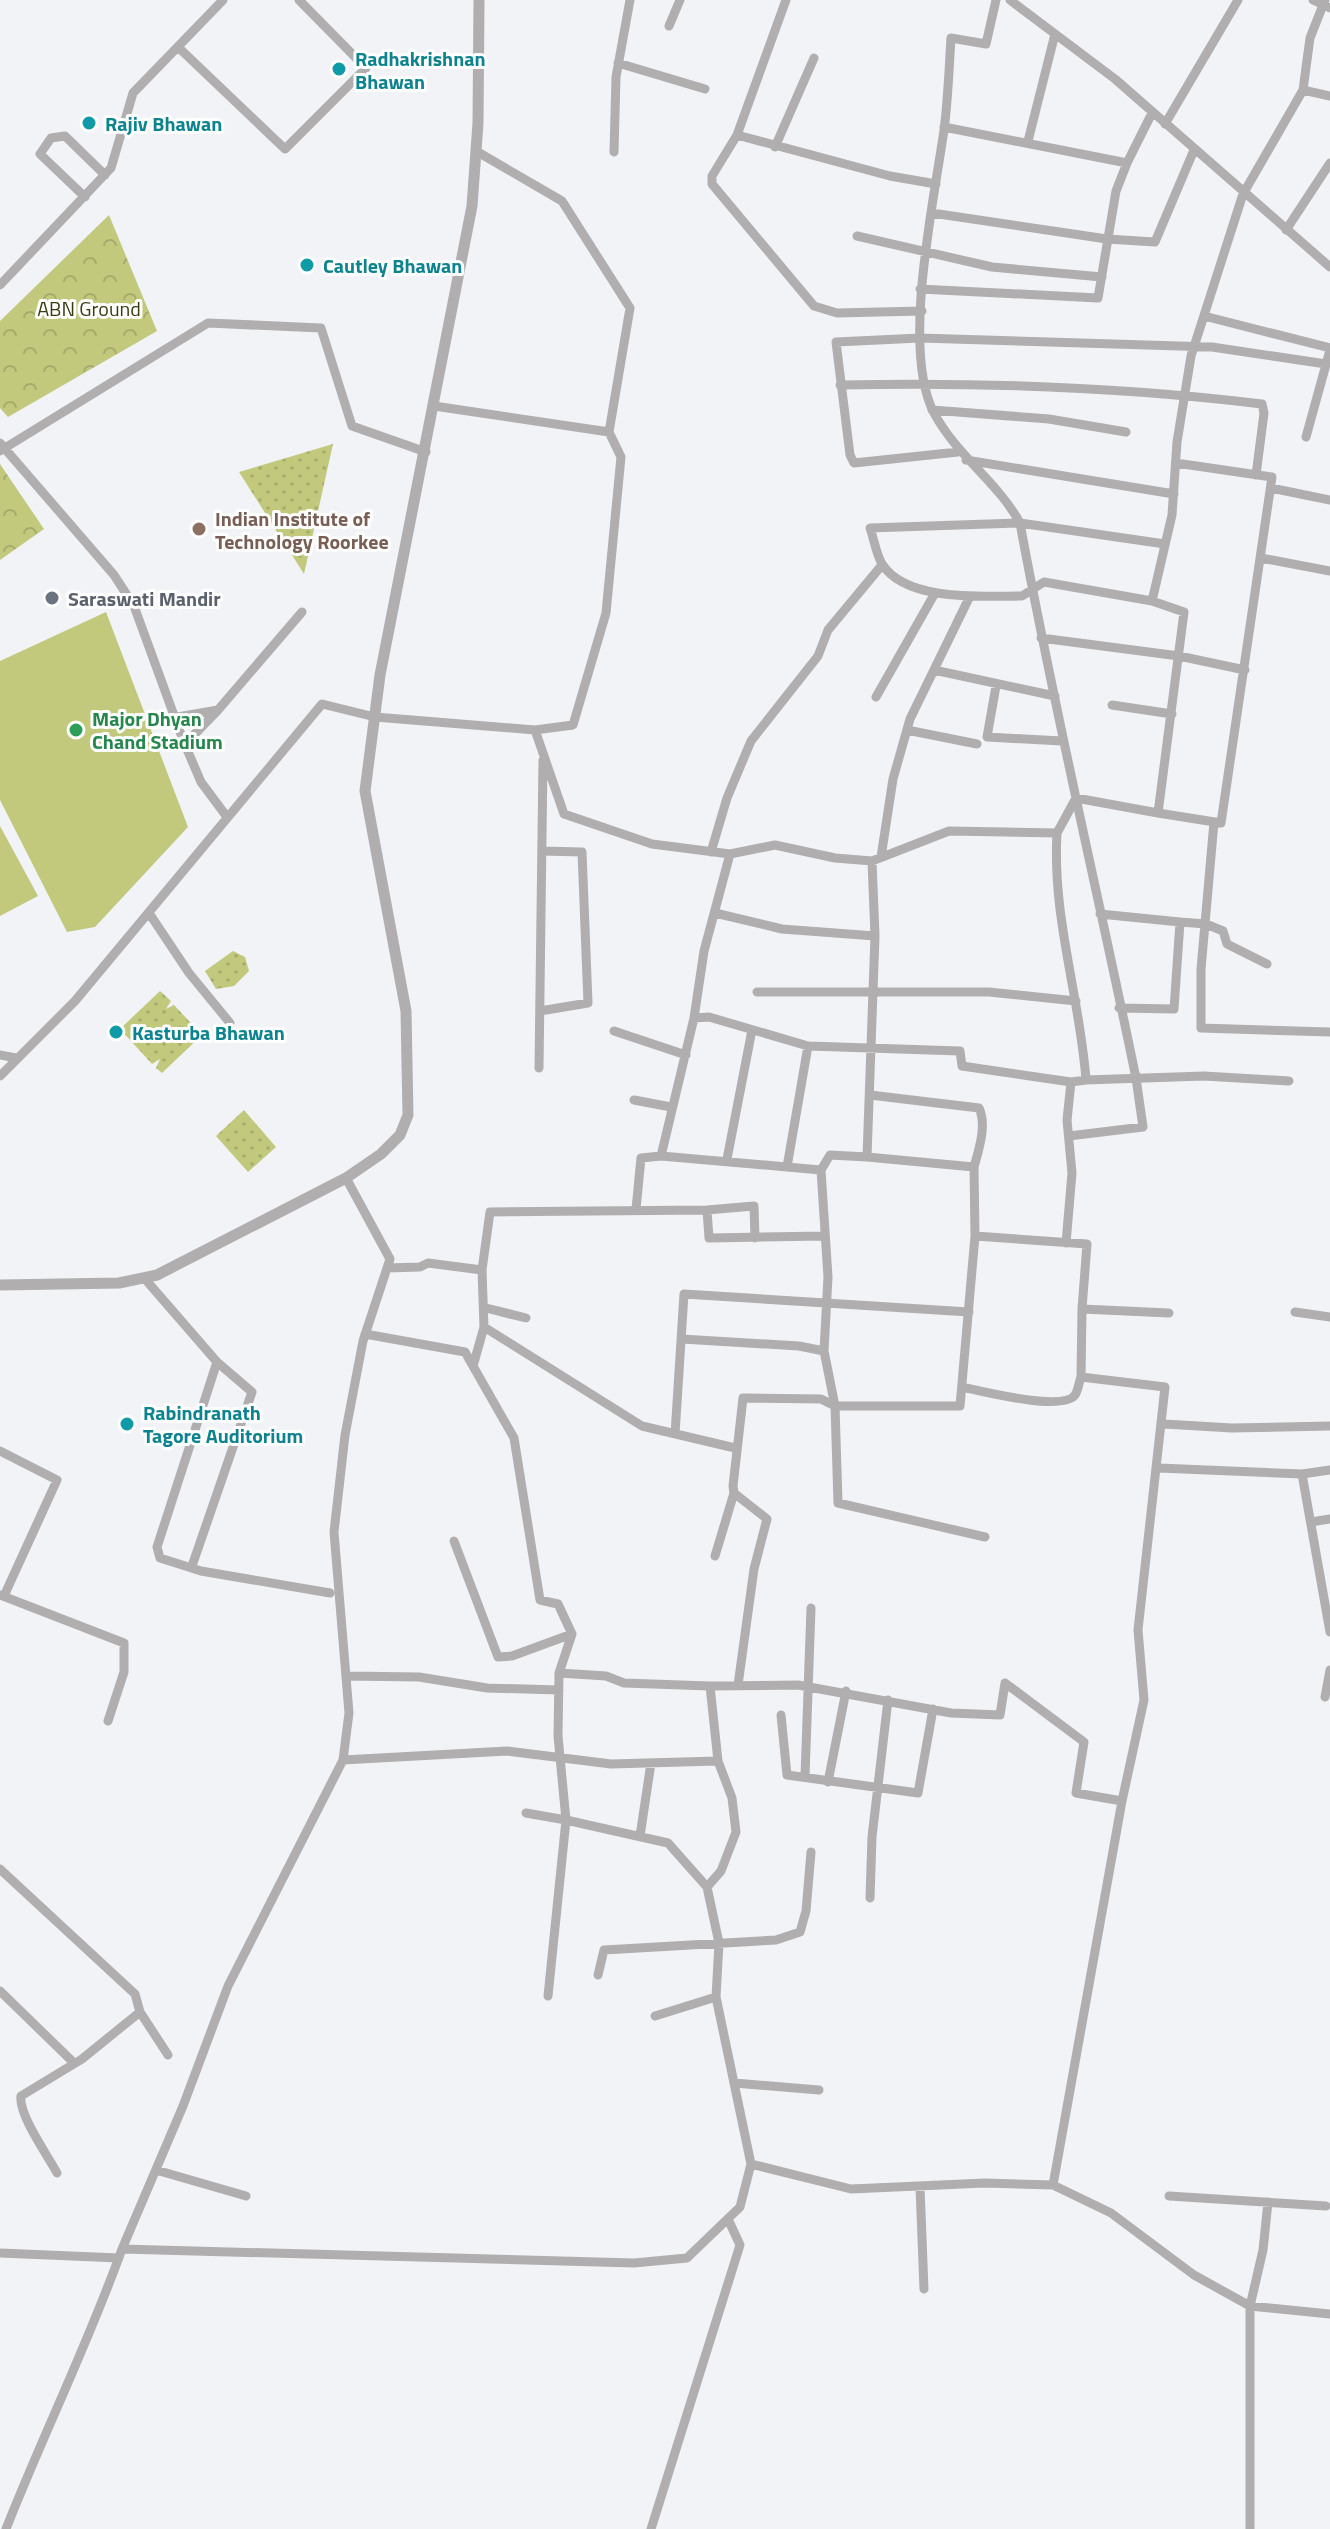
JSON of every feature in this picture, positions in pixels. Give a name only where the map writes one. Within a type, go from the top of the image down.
[{"type":"street","points":[[0,285],[111,168],[133,93],[223,0]]},
{"type":"street","points":[[178,47],[285,149],[366,68],[299,0]]},
{"type":"street","points":[[0,1285],[145,1279],[166,1272],[346,1178],[381,1154],[400,1135],[408,1115],[406,1011],[365,791],[383,661],[472,206],[479,0]]},
{"type":"street","points":[[614,152],[618,63],[630,0]]},
{"type":"street","points":[[669,26],[680,0]]},
{"type":"street","points":[[786,0],[737,135],[712,176],[712,184],[814,306],[837,313],[922,311]]},
{"type":"street","points":[[996,0],[986,44],[951,38],[944,127],[920,289],[920,338],[932,410],[962,456],[1006,497],[1020,523],[1062,741],[1136,1078],[1143,1127],[1069,1136]]},
{"type":"street","points":[[1010,0],[1152,113],[1243,194],[1329,264]]},
{"type":"street","points":[[1165,124],[1238,0]]},
{"type":"street","points":[[1152,601],[1174,494],[1184,394],[1193,349],[1243,194],[1303,90],[1310,38],[1326,4],[1313,0]]},
{"type":"street","points":[[1028,141],[1055,34]]},
{"type":"street","points":[[775,147],[814,58]]},
{"type":"street","points":[[618,63],[705,89]]},
{"type":"street","points":[[1303,90],[1330,96]]},
{"type":"street","points":[[920,289],[1098,298],[1116,191],[1152,113]]},
{"type":"street","points":[[944,127],[1028,141],[1127,163]]},
{"type":"street","points":[[737,135],[775,147],[936,184]]},
{"type":"street","points":[[85,197],[40,154],[51,138],[65,136],[105,175]]},
{"type":"street","points":[[932,213],[1107,239],[1155,242],[1194,150]]},
{"type":"street","points":[[0,1076],[75,1001],[322,704],[375,717],[535,730],[573,725],[606,613],[621,457],[609,432],[630,308],[562,201],[476,151]]},
{"type":"street","points":[[1286,230],[1330,163]]},
{"type":"street","points":[[857,236],[992,267],[1102,277]]},
{"type":"street","points":[[1204,316],[1330,349],[1306,437]]},
{"type":"street","points":[[227,817],[201,782],[172,718],[153,648],[134,606],[114,575],[1,448],[208,323],[321,328],[352,426],[426,452]]},
{"type":"street","points":[[1174,494],[962,456],[854,463],[850,455],[836,342],[920,338],[1193,349],[1212,347],[1326,364]]},
{"type":"street","points":[[840,385],[926,383],[1184,394],[1262,404],[1264,413],[1256,475]]},
{"type":"street","points":[[434,406],[609,432]]},
{"type":"street","points":[[932,410],[1049,419],[1126,432]]},
{"type":"street","points":[[1076,798],[1221,823],[1272,477],[1176,463]]},
{"type":"street","points":[[1271,488],[1330,500]]},
{"type":"street","points":[[1158,813],[1184,612],[1152,601],[1044,582],[1022,596],[935,593],[908,585],[882,565],[870,528],[1020,523],[1165,544]]},
{"type":"street","points":[[1261,558],[1330,571]]},
{"type":"street","points":[[711,852],[727,798],[751,741],[818,656],[828,630],[882,565]]},
{"type":"street","points":[[876,697],[935,593]]},
{"type":"street","points":[[867,1157],[876,859],[907,730],[970,596]]},
{"type":"street","points":[[183,740],[190,739],[218,710],[302,612]]},
{"type":"street","points":[[1041,638],[1179,656],[1245,670]]},
{"type":"street","points":[[934,670],[996,686],[1055,696]]},
{"type":"street","points":[[996,686],[987,737],[1062,741]]},
{"type":"street","points":[[1112,705],[1172,714]]},
{"type":"street","points":[[172,718],[218,710]]},
{"type":"street","points":[[535,730],[564,814],[652,844],[730,854],[775,845],[835,858],[876,859],[949,831],[1057,833]]},
{"type":"street","points":[[907,730],[977,744]]},
{"type":"street","points":[[539,1068],[543,752]]},
{"type":"street","points":[[1076,798],[1057,833],[1054,880],[1083,1033],[1086,1080]]},
{"type":"street","points":[[1214,822],[1201,1028],[1330,1032]]},
{"type":"street","points":[[540,1011],[588,1003],[582,852],[542,851]]},
{"type":"street","points":[[661,1156],[730,854]]},
{"type":"street","points":[[149,913],[189,973],[230,1023]]},
{"type":"street","points":[[715,913],[782,929],[875,936]]},
{"type":"street","points":[[1100,914],[1206,924],[1223,931],[1227,944],[1267,964]]},
{"type":"street","points":[[1119,1008],[1174,1009],[1180,922]]},
{"type":"street","points":[[757,992],[873,995],[989,992],[1076,1001]]},
{"type":"street","points":[[694,1018],[709,1017],[808,1046],[960,1051],[962,1066],[1071,1082],[1136,1078],[1289,1081]]},
{"type":"street","points":[[727,1159],[752,1030]]},
{"type":"street","points":[[614,1031],[686,1055]]},
{"type":"street","points":[[787,1167],[808,1046]]},
{"type":"street","points":[[0,1055],[16,1058]]},
{"type":"street","points":[[1066,1243],[1072,1173],[1069,1136],[1071,1082]]},
{"type":"street","points":[[715,1556],[734,1493],[735,1448],[743,1398],[821,1399],[835,1406],[960,1406],[975,1236],[974,1167],[981,1144],[979,1108],[870,1095]]},
{"type":"street","points":[[634,1100],[671,1107]]},
{"type":"street","points":[[974,1167],[830,1155],[821,1170],[827,1304],[824,1351],[835,1406],[838,1503],[985,1537]]},
{"type":"street","points":[[636,1209],[641,1158],[727,1159],[821,1170]]},
{"type":"street","points":[[6,2529],[37,2450],[98,2316],[228,1986],[343,1760],[349,1713],[334,1532],[345,1435],[365,1334],[390,1259],[346,1178]]},
{"type":"street","points":[[473,1366],[484,1327],[486,1308],[482,1270],[490,1212],[707,1210],[754,1206],[755,1238]]},
{"type":"street","points":[[707,1210],[709,1238],[825,1236]]},
{"type":"street","points":[[962,1387],[1025,1400],[1067,1401],[1075,1396],[1081,1377],[1087,1244],[975,1236]]},
{"type":"street","points":[[387,1268],[420,1267],[428,1263],[482,1270]]},
{"type":"street","points":[[145,1279],[217,1362],[252,1392],[192,1566]]},
{"type":"street","points":[[675,1434],[684,1294],[969,1312]]},
{"type":"street","points":[[486,1308],[526,1318]]},
{"type":"street","points":[[1082,1309],[1169,1313]]},
{"type":"street","points":[[1295,1312],[1330,1317]]},
{"type":"street","points":[[484,1327],[642,1426],[735,1448]]},
{"type":"street","points":[[365,1334],[465,1352],[514,1438],[540,1600],[558,1604],[572,1634],[559,1673],[560,1757],[566,1820],[565,1849],[554,1908],[548,1996]]},
{"type":"street","points":[[682,1339],[799,1346],[824,1351]]},
{"type":"street","points":[[217,1362],[157,1547],[160,1558],[330,1593]]},
{"type":"street","points":[[1053,2185],[1122,1801],[1144,1700],[1138,1630],[1164,1424],[1165,1387],[1081,1377]]},
{"type":"street","points":[[1164,1424],[1232,1428],[1330,1426]]},
{"type":"street","points":[[0,1451],[57,1480],[2,1596],[124,1643],[124,1672],[108,1721]]},
{"type":"street","points":[[1159,1468],[1302,1474],[1330,1470]]},
{"type":"street","points":[[1302,1474],[1311,1522],[1325,1570],[1330,1632]]},
{"type":"street","points":[[734,1493],[767,1519],[754,1569],[738,1685]]},
{"type":"street","points":[[1311,1522],[1330,1519]]},
{"type":"street","points":[[454,1541],[498,1657],[512,1656],[572,1634]]},
{"type":"street","points":[[805,1776],[811,1608]]},
{"type":"street","points":[[1325,1697],[1330,1670]]},
{"type":"street","points":[[559,1673],[606,1676],[624,1683],[809,1686],[933,1709],[1000,1715],[1005,1683],[1084,1742],[1076,1793],[1122,1801]]},
{"type":"street","points":[[347,1676],[419,1677],[487,1688],[559,1690]]},
{"type":"street","points":[[707,1887],[721,1871],[736,1832],[732,1798],[718,1761],[710,1686]]},
{"type":"street","points":[[828,1782],[846,1691]]},
{"type":"street","points":[[870,1898],[872,1837],[888,1700]]},
{"type":"street","points":[[781,1715],[787,1775],[918,1793],[933,1709]]},
{"type":"street","points":[[343,1760],[507,1751],[611,1764],[718,1761]]},
{"type":"street","points":[[640,1836],[651,1763]]},
{"type":"street","points":[[0,2253],[634,2263],[687,2258],[740,2207],[751,2164],[716,1997],[719,1943],[707,1887],[668,1843],[526,1813]]},
{"type":"street","points":[[598,1975],[604,1950],[776,1940],[800,1932],[806,1911],[811,1852]]},
{"type":"street","points":[[0,1869],[107,1964],[135,1994],[140,2012],[168,2055]]},
{"type":"street","points":[[0,1991],[73,2062]]},
{"type":"street","points":[[655,2016],[716,1997]]},
{"type":"street","points":[[57,2173],[19,2103],[21,2096],[140,2012]]},
{"type":"street","points":[[734,2083],[819,2090]]},
{"type":"street","points":[[751,2164],[851,2189],[985,2183],[1053,2185],[1111,2213],[1194,2275],[1250,2306],[1330,2314]]},
{"type":"street","points":[[156,2170],[246,2196]]},
{"type":"street","points":[[920,2187],[924,2289]]},
{"type":"street","points":[[1169,2196],[1326,2206]]},
{"type":"street","points":[[1250,2529],[1250,2306],[1268,2202]]},
{"type":"street","points":[[651,2529],[740,2245],[728,2219]]},
{"type":"green space","name":"ABN Ground","points":[[109,215],[157,331],[8,417],[0,408],[0,321]]},
{"type":"green space","points":[[333,444],[304,574],[239,472]]},
{"type":"green space","points":[[0,464],[44,529],[0,560]]},
{"type":"green space","name":"Major Dhyan Chand Stadium","points":[[106,612],[188,827],[95,927],[67,932],[0,800],[0,661]]},
{"type":"green space","points":[[0,826],[38,896],[0,916]]},
{"type":"green space","points":[[233,951],[245,957],[249,971],[234,986],[216,989],[205,971]]},
{"type":"green space","points":[[160,991],[171,1001],[166,1009],[174,1005],[202,1035],[162,1073],[156,1068],[160,1059],[152,1064],[120,1029]]},
{"type":"green space","points":[[244,1110],[276,1147],[248,1172],[216,1136]]},
{"type":"place","name":"Radhakrishnan Bhawan","points":[[339,69]]},
{"type":"place","name":"Rajiv Bhawan","points":[[89,123]]},
{"type":"place","name":"Cautley Bhawan","points":[[307,265]]},
{"type":"place","name":"Indian Institute of Technology Roorkee","points":[[199,529]]},
{"type":"place","name":"Saraswati Mandir","points":[[52,598]]},
{"type":"place","name":"Major Dhyan Chand Stadium","points":[[76,730]]},
{"type":"place","name":"Kasturba Bhawan","points":[[116,1032]]},
{"type":"place","name":"Rabindranath Tagore Auditorium","points":[[127,1424]]}]
